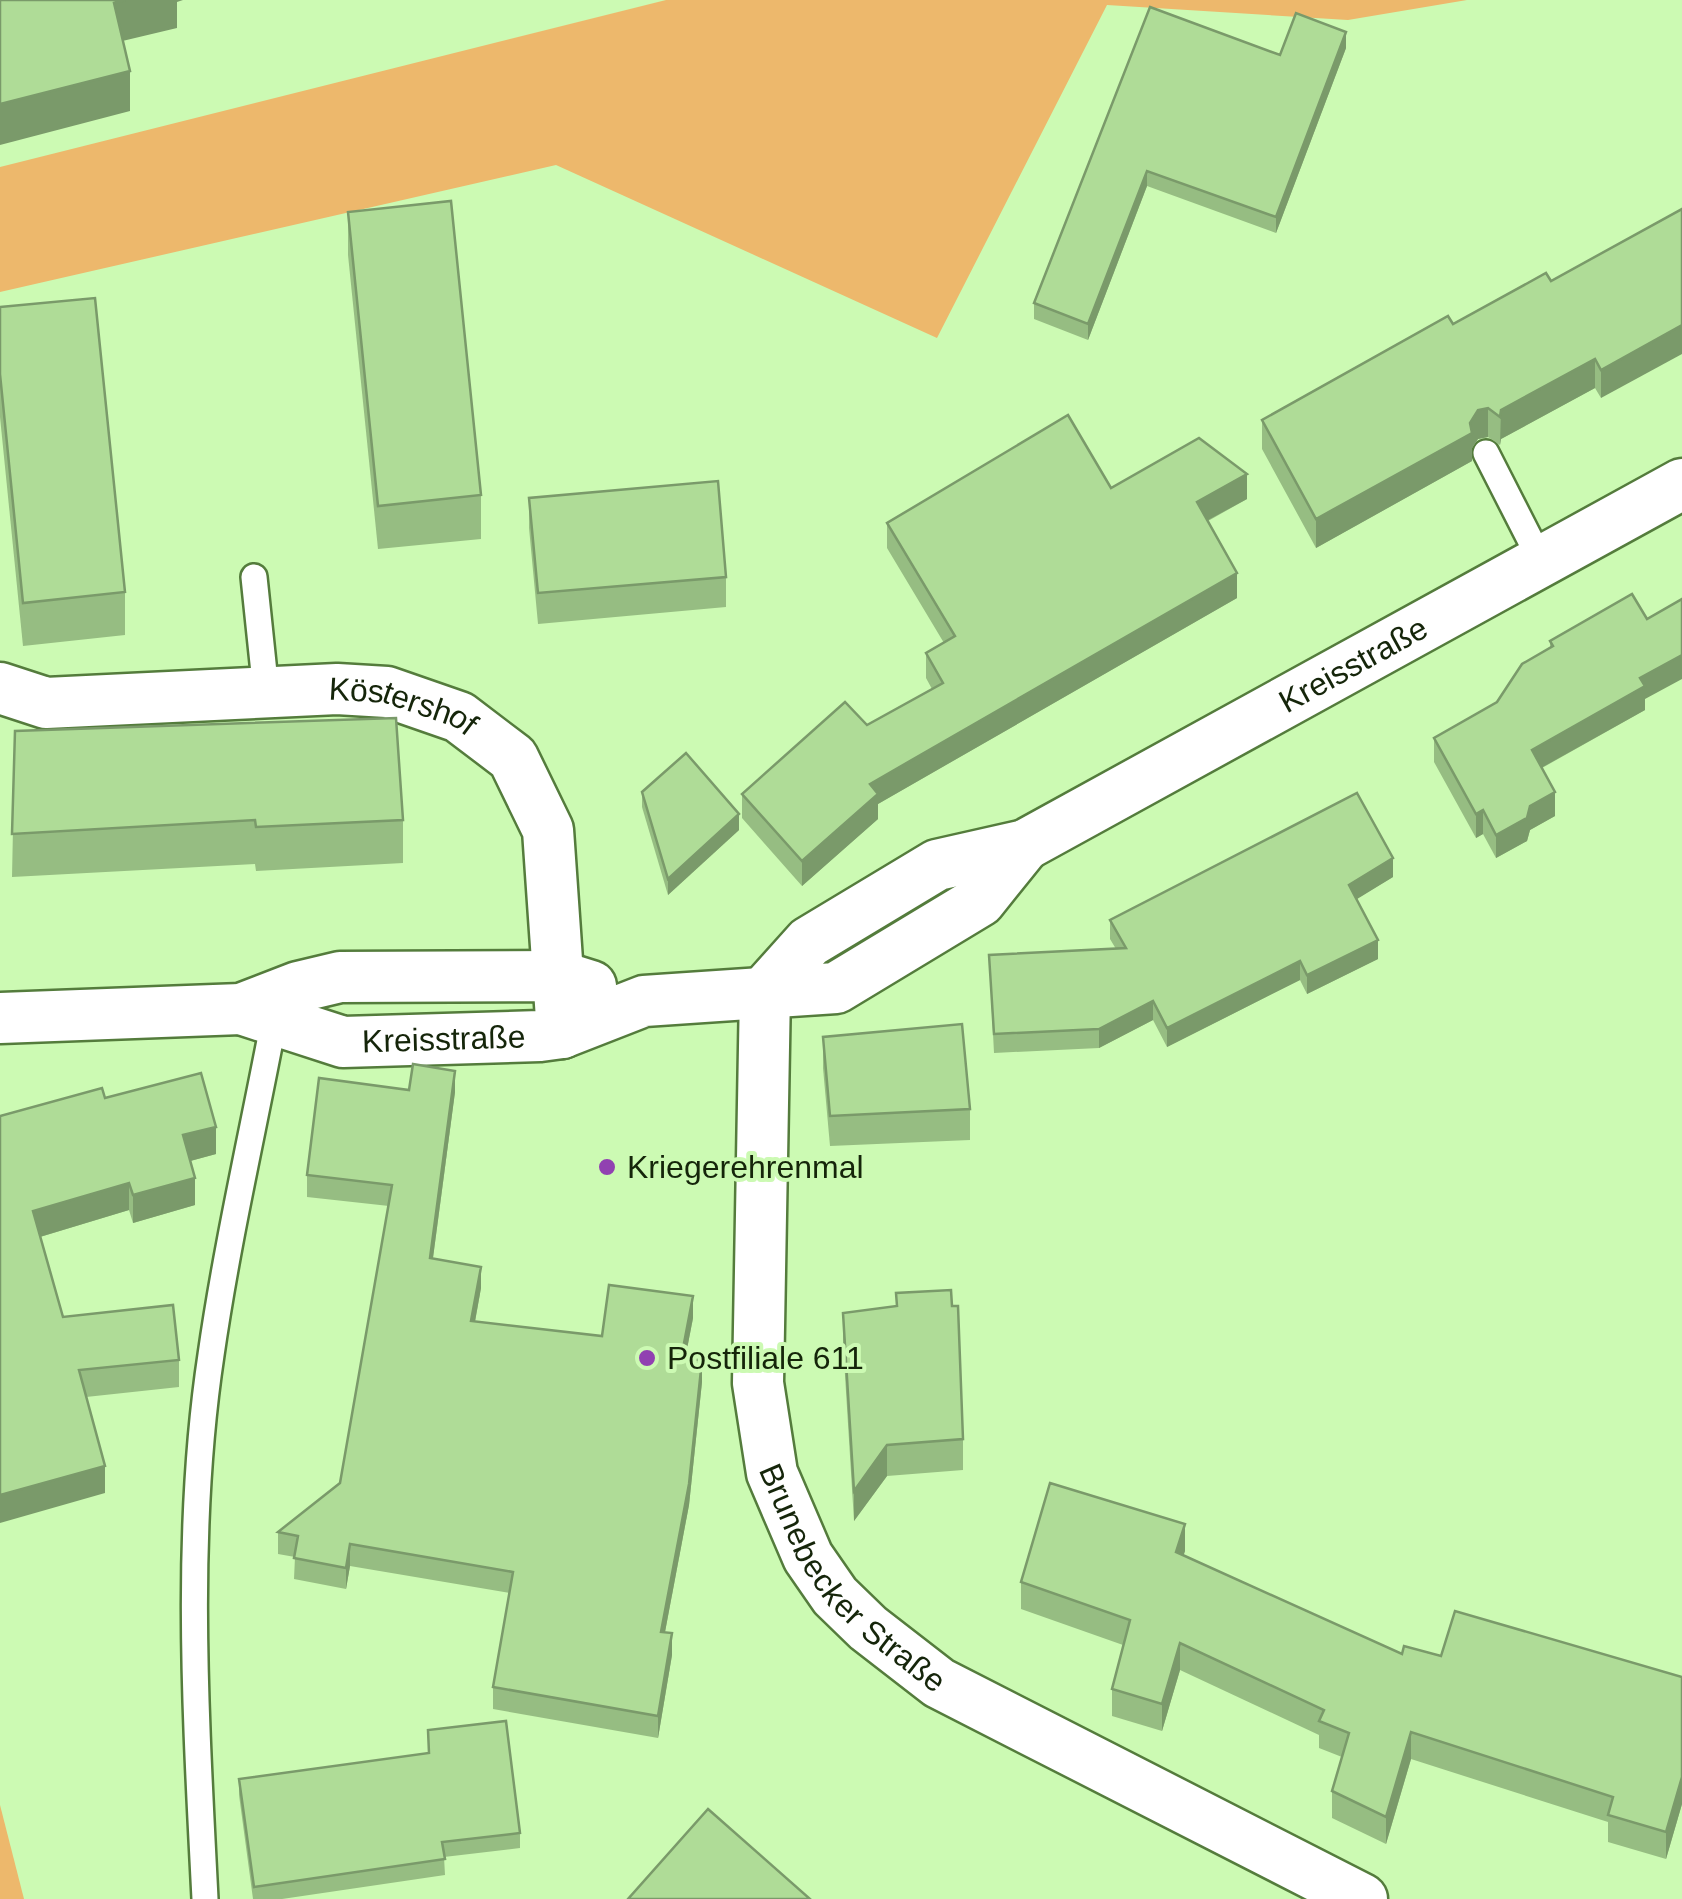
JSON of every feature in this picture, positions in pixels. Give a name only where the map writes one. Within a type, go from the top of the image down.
[{"type":"street","name":"Kreisstraße","points":[[271,1005],[343,1042],[562,1033],[644,1001],[765,991],[809,942],[937,865],[1025,845],[1540,558],[1682,484]]},
{"type":"street","name":"Köstershof","points":[[0,688],[46,703],[370,691],[425,702],[459,717],[513,758],[548,830],[562,1033]]},
{"type":"street","name":"Kreisstraße","points":[[0,1018],[271,1005],[340,977],[559,976],[644,1001]]},
{"type":"street","name":"Brunebecker Straße","points":[[765,991],[758,1384],[772,1473],[808,1557],[846,1606],[903,1658],[939,1683],[1362,1899]]},
{"type":"lane","points":[[1486,453],[1540,558]]},
{"type":"lane","points":[[254,577],[266,692]]},
{"type":"lane","points":[[205,1899],[195,1696],[199,1490],[210,1357],[271,1005]]},
{"type":"shaded area","points":[[666,0],[1467,0],[1348,20],[1107,5],[937,338],[556,165],[0,292],[0,167]]},
{"type":"shaded area","points":[[0,1805],[24,1899],[0,1899]]},
{"type":"building","points":[[0,0],[125,0],[114,3],[130,71],[0,104]]},
{"type":"building","points":[[1150,7],[1280,55],[1296,13],[1346,32],[1276,217],[1147,171],[1088,324],[1034,303]]},
{"type":"building","points":[[451,201],[481,495],[378,506],[348,212]]},
{"type":"building","points":[[1682,209],[1682,325],[1601,370],[1595,359],[1501,410],[1500,417],[1488,408],[1478,410],[1470,423],[1472,433],[1316,519],[1262,420],[1448,316],[1453,324],[1546,273],[1551,281]]},
{"type":"building","points":[[95,298],[125,592],[23,603],[0,374],[0,307]]},
{"type":"building","points":[[1068,415],[1111,488],[1199,438],[1247,474],[1197,502],[1237,573],[870,784],[878,794],[802,861],[742,794],[845,702],[867,725],[943,683],[926,653],[955,636],[887,523]]},
{"type":"building","points":[[718,481],[726,577],[538,593],[529,498]]},
{"type":"building","points":[[1632,594],[1647,619],[1682,599],[1682,655],[1640,678],[1645,686],[1532,750],[1555,792],[1530,806],[1527,818],[1496,835],[1483,810],[1476,814],[1434,738],[1497,702],[1522,664],[1553,646],[1550,641]]},
{"type":"building","points":[[396,718],[403,820],[256,827],[255,820],[12,834],[15,731]]},
{"type":"building","points":[[686,753],[739,814],[668,879],[642,792]]},
{"type":"building","points":[[1357,793],[1393,858],[1349,885],[1378,940],[1307,975],[1300,961],[1167,1028],[1153,1001],[1099,1029],[994,1034],[989,955],[1126,948],[1110,920]]},
{"type":"building","points":[[962,1024],[970,1109],[830,1116],[823,1037]]},
{"type":"building","points":[[413,1064],[455,1071],[430,1258],[481,1267],[471,1321],[602,1336],[609,1285],[693,1296],[681,1359],[702,1360],[689,1484],[661,1632],[672,1633],[658,1716],[493,1687],[513,1572],[350,1544],[346,1568],[294,1558],[298,1536],[278,1532],[340,1483],[392,1185],[307,1175],[319,1078],[409,1090]]},
{"type":"building","points":[[201,1073],[216,1127],[183,1135],[195,1178],[133,1195],[129,1183],[33,1211],[63,1317],[173,1305],[179,1360],[79,1370],[105,1466],[0,1495],[0,1116],[102,1088],[105,1098]]},
{"type":"building","points":[[951,1290],[952,1306],[958,1306],[963,1439],[887,1445],[854,1491],[843,1313],[897,1306],[896,1293]]},
{"type":"building","points":[[1050,1483],[1185,1524],[1176,1552],[1402,1654],[1404,1646],[1441,1656],[1455,1611],[1682,1677],[1682,1777],[1666,1832],[1608,1815],[1613,1797],[1411,1732],[1386,1817],[1332,1791],[1349,1733],[1319,1721],[1324,1710],[1180,1643],[1162,1704],[1112,1689],[1130,1620],[1021,1582]]},
{"type":"building","points":[[506,1721],[520,1833],[442,1842],[445,1859],[254,1887],[239,1779],[429,1753],[428,1730]]},
{"type":"building","points":[[708,1809],[810,1899],[628,1899]]},
{"type":"place","name":"Kriegerehrenmal","points":[[607,1167]]},
{"type":"place","name":"Postfiliale 611","points":[[647,1358]]}]
